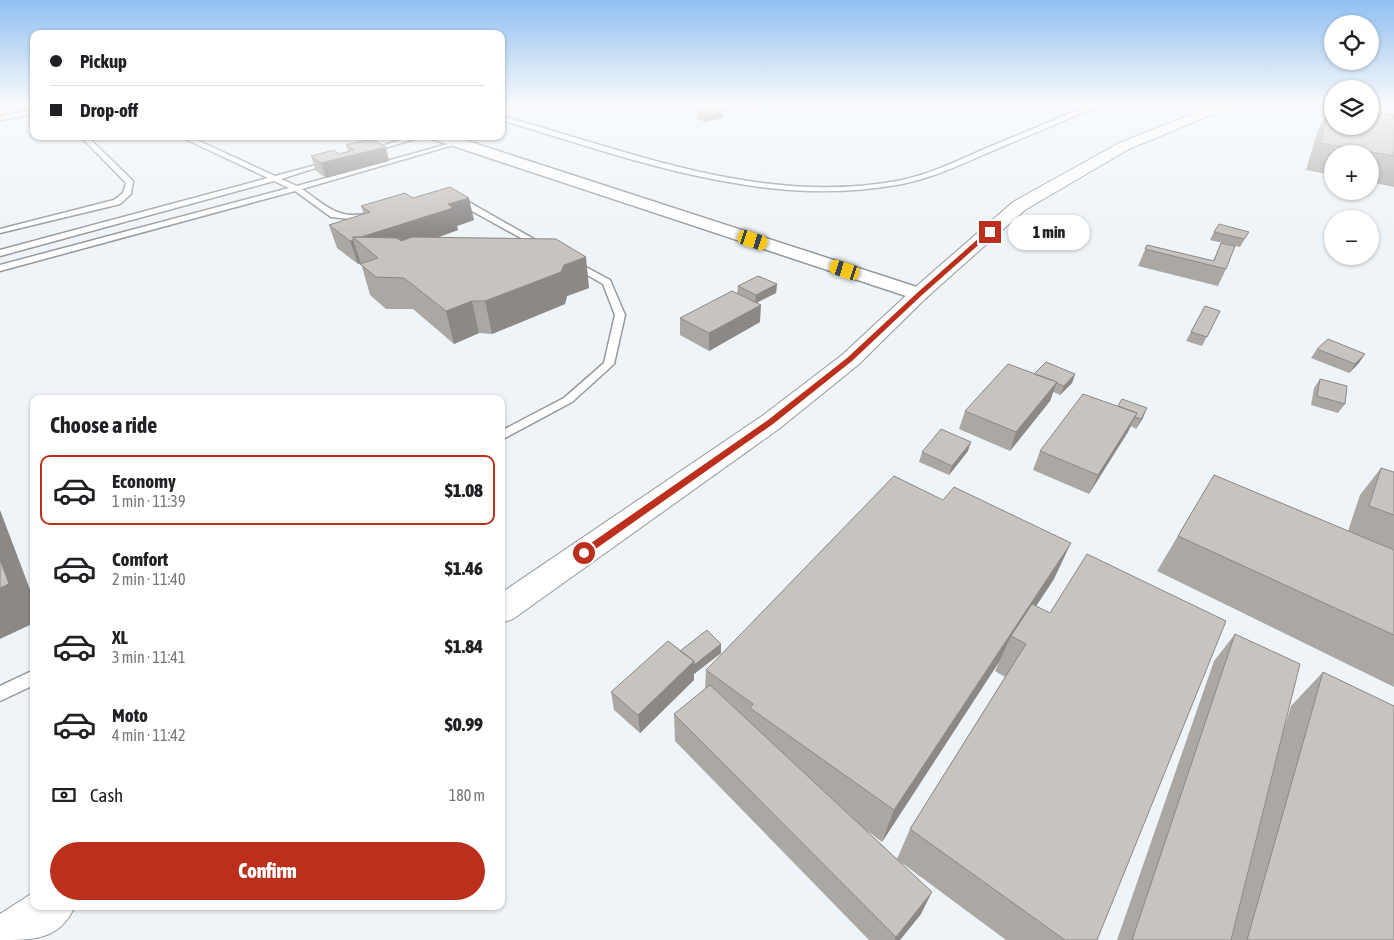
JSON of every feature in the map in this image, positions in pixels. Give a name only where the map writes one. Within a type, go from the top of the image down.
[{"type":"main road","points":[[505,607],[771,422],[850,360],[919,294],[1019,206],[1052,185],[1122,147]]},
{"type":"main road","points":[[0,940],[47,910]]},
{"type":"street","points":[[469,147],[919,294]]},
{"type":"lane","points":[[0,231],[117,202],[127,194],[130,183],[94,147]]},
{"type":"lane","points":[[206,147],[297,189],[334,215],[359,218],[376,212]]},
{"type":"lane","points":[[366,152],[384,147]]},
{"type":"lane","points":[[0,268],[253,199],[297,189],[444,147]]},
{"type":"lane","points":[[601,147],[682,170],[743,183],[799,188],[848,188],[896,183],[939,172],[998,147]]},
{"type":"lane","points":[[0,253],[241,189],[338,160]]},
{"type":"lane","points":[[451,195],[546,248]]},
{"type":"lane","points":[[505,434],[568,400],[609,364],[620,315],[607,282],[564,258]]},
{"type":"lane","points":[[0,694],[30,678]]},
{"type":"building","points":[[349,147],[386,147],[321,163],[311,156],[334,150],[339,154],[354,150]]},
{"type":"building","points":[[1379,147],[1394,147],[1394,156],[1379,153]]},
{"type":"building","points":[[450,187],[469,198],[448,204],[453,208],[361,237],[353,237],[353,240],[350,241],[329,225],[370,212],[361,206],[405,193],[413,198]]},
{"type":"building","points":[[1219,224],[1249,232],[1244,239],[1214,232]]},
{"type":"building","points":[[353,237],[397,238],[401,241],[412,237],[556,239],[586,257],[564,265],[561,272],[485,301],[472,301],[446,311],[404,278],[376,277],[360,264],[378,258]]},
{"type":"building","points":[[1221,243],[1235,246],[1226,269],[1145,249],[1147,245],[1214,261]]},
{"type":"building","points":[[758,276],[777,284],[756,295],[738,286]]},
{"type":"building","points":[[732,291],[761,305],[709,333],[680,318]]},
{"type":"building","points":[[1205,306],[1220,311],[1207,337],[1191,332]]},
{"type":"building","points":[[1328,339],[1365,354],[1355,364],[1317,349]]},
{"type":"building","points":[[1046,362],[1075,374],[1064,386],[1034,374]]},
{"type":"building","points":[[1008,364],[1057,382],[1016,432],[965,411]]},
{"type":"building","points":[[1320,379],[1347,386],[1345,404],[1317,396]]},
{"type":"building","points":[[1083,394],[1137,413],[1098,475],[1040,451]]},
{"type":"building","points":[[1122,399],[1147,408],[1141,419],[1135,417],[1137,413],[1118,406]]},
{"type":"building","points":[[941,429],[971,442],[952,466],[922,452]]},
{"type":"building","points":[[1381,468],[1394,472],[1394,515],[1369,506]]},
{"type":"building","points":[[1214,475],[1394,550],[1394,635],[1178,536]]},
{"type":"building","points":[[894,476],[943,500],[954,487],[1071,543],[894,810],[750,708],[753,704],[706,670]]},
{"type":"building","points":[[1087,554],[1226,621],[1097,940],[1065,940],[910,829],[1026,644],[1011,636],[1032,604],[1050,613]]},
{"type":"building","points":[[0,559],[9,584],[0,588]]},
{"type":"building","points":[[707,630],[721,644],[694,665],[694,661],[680,651]]},
{"type":"building","points":[[1235,634],[1300,664],[1231,940],[1132,940]]},
{"type":"building","points":[[668,641],[694,661],[638,715],[611,692]]},
{"type":"building","points":[[1323,672],[1394,706],[1394,940],[1247,940]]},
{"type":"building","points":[[710,685],[932,892],[896,937],[674,714]]},
{"type":"route","points":[[584,553],[771,422],[850,360],[919,294],[990,232]]}]
